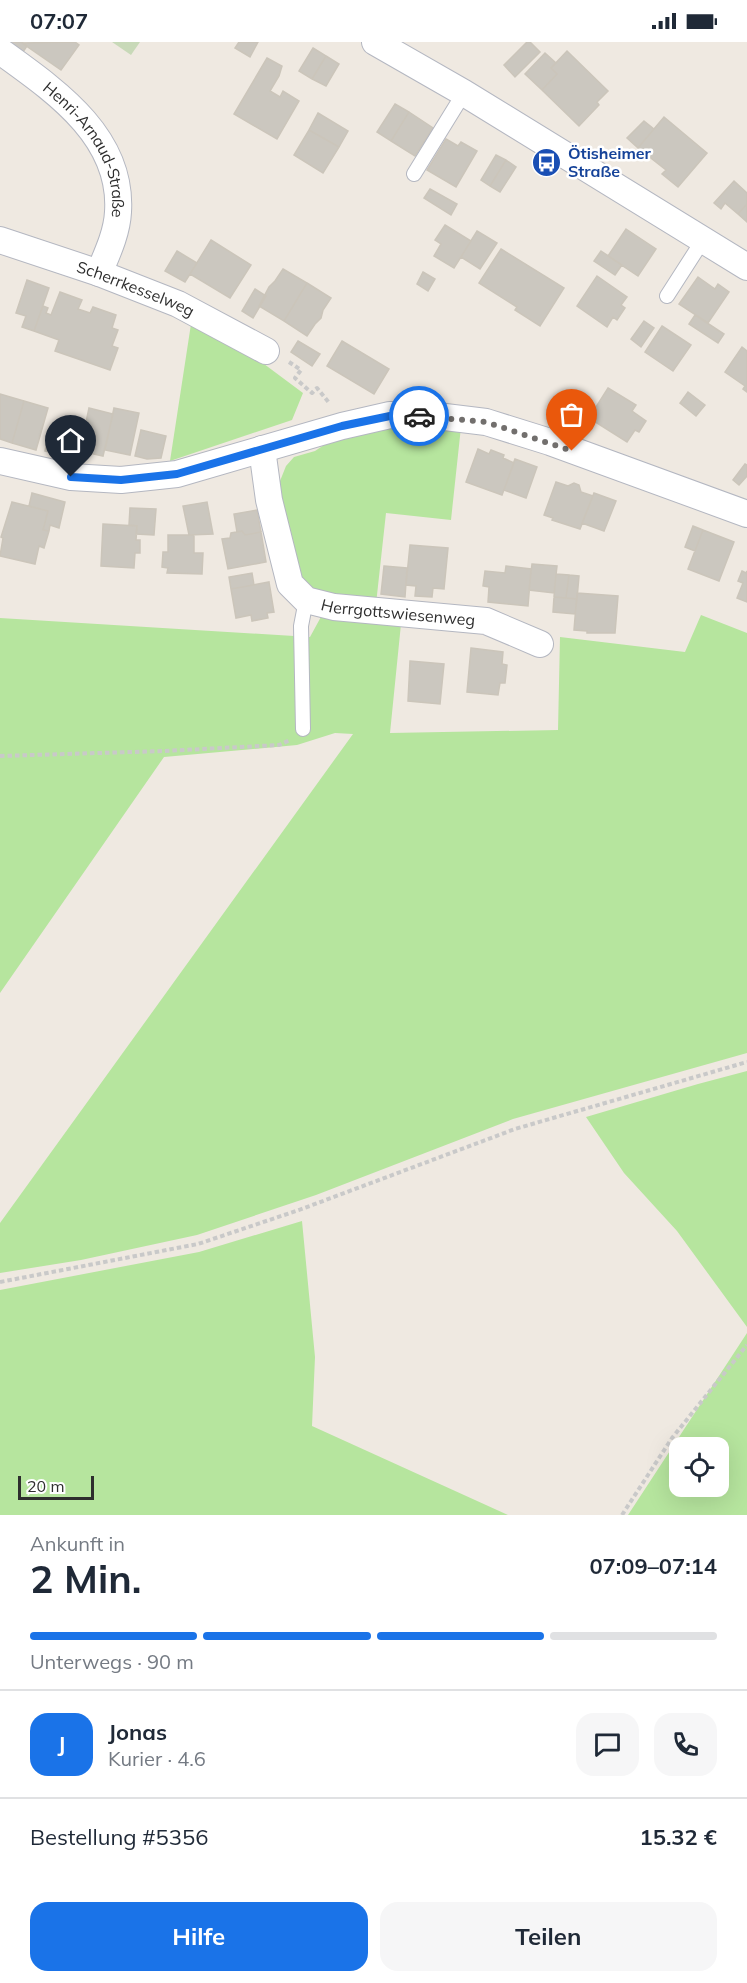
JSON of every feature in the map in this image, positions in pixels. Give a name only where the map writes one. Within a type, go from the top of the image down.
[{"type":"street","points":[[375,42],[464,93],[747,267]]},
{"type":"street","name":"Henri-Arnaud-Straße","points":[[0,51],[70,105],[91,129],[108,156],[117,181],[118,212],[112,240],[99,273]]},
{"type":"street","name":"Scherrkesselweg","points":[[0,240],[99,273],[178,304],[274,355]]},
{"type":"street","points":[[0,461],[71,477],[121,480],[177,474],[342,426],[390,416],[437,416],[486,422],[550,442],[747,514]]},
{"type":"street","name":"Herrgottswiesenweg","points":[[262,449],[269,500],[290,584],[306,600],[334,607],[486,621],[540,644]]},
{"type":"lane","points":[[414,174],[464,93]]},
{"type":"lane","points":[[666,296],[703,240]]},
{"type":"lane","points":[[303,729],[301,626],[306,600]]},
{"type":"path","points":[[274,355],[301,370],[295,378],[312,393],[317,388],[328,402]]},
{"type":"path","points":[[0,756],[279,745],[301,735],[303,729]]},
{"type":"path","points":[[0,1282],[198,1244],[299,1210],[515,1129],[747,1062]]},
{"type":"path","points":[[622,1515],[672,1438],[747,1345]]},
{"type":"green space","points":[[112,42],[140,42],[131,55]]},
{"type":"green space","points":[[191,324],[260,361],[303,393],[292,420],[170,461]]},
{"type":"green space","points":[[368,427],[461,427],[451,520],[386,513],[376,604],[329,599],[307,586],[295,571],[278,486],[286,466],[294,457],[315,451],[339,435]]},
{"type":"green space","points":[[322,615],[401,624],[390,733],[558,730],[560,637],[685,652],[701,615],[747,633],[747,1053],[513,1119],[316,1195],[197,1235],[81,1260],[0,1273],[0,1223],[353,734],[335,733],[297,745],[164,757],[0,993],[0,618],[310,637]]},
{"type":"green space","points":[[747,1071],[747,1327],[677,1231],[624,1173],[586,1117]]},
{"type":"green space","points":[[302,1221],[315,1357],[312,1426],[508,1515],[0,1515],[0,1290],[199,1252]]},
{"type":"green space","points":[[747,1333],[747,1515],[628,1515],[669,1452],[669,1497],[729,1497],[729,1437],[679,1437]]},
{"type":"building","points":[[8,42],[22,42],[27,46],[23,52]]},
{"type":"building","points":[[75,42],[79,45],[61,70],[22,43]]},
{"type":"building","points":[[239,42],[258,42],[250,57],[235,48]]},
{"type":"building","points":[[527,42],[530,42],[540,52],[515,77],[504,65]]},
{"type":"building","points":[[313,48],[326,56],[312,79],[299,71]]},
{"type":"building","points":[[567,51],[608,91],[597,102],[599,105],[579,126],[542,90],[557,74],[551,68]]},
{"type":"building","points":[[545,53],[556,63],[551,68],[557,74],[542,90],[525,74]]},
{"type":"building","points":[[326,56],[339,64],[326,86],[312,79]]},
{"type":"building","points":[[267,58],[282,66],[270,91],[280,97],[283,91],[299,101],[277,139],[234,114]]},
{"type":"building","points":[[395,104],[409,112],[391,141],[377,132]]},
{"type":"building","points":[[409,112],[433,128],[415,156],[391,141]]},
{"type":"building","points":[[318,113],[348,131],[339,147],[309,130]]},
{"type":"building","points":[[664,117],[707,153],[678,187],[662,174],[666,170],[638,148]]},
{"type":"building","points":[[644,121],[654,129],[638,148],[627,138]]},
{"type":"building","points":[[309,130],[339,147],[323,173],[294,155]]},
{"type":"building","points":[[446,139],[458,146],[461,142],[477,151],[456,187],[427,170]]},
{"type":"building","points":[[496,155],[506,160],[490,186],[481,180]]},
{"type":"building","points":[[506,160],[516,167],[500,192],[490,186]]},
{"type":"building","points":[[734,181],[747,193],[747,204],[738,214],[725,203],[721,209],[714,203]]},
{"type":"building","points":[[430,189],[457,204],[451,215],[424,198]]},
{"type":"building","points":[[747,204],[747,222],[738,214]]},
{"type":"building","points":[[445,225],[471,241],[454,268],[434,256],[441,244],[435,240]]},
{"type":"building","points":[[626,229],[656,249],[638,276],[608,256]]},
{"type":"building","points":[[477,231],[497,243],[480,269],[461,257]]},
{"type":"building","points":[[211,240],[251,265],[230,298],[190,274]]},
{"type":"building","points":[[501,249],[564,288],[540,326],[515,310],[517,307],[479,283]]},
{"type":"building","points":[[177,251],[197,263],[185,282],[165,271]]},
{"type":"building","points":[[601,251],[622,265],[615,275],[594,261]]},
{"type":"building","points":[[283,269],[307,283],[284,321],[259,306],[269,287]]},
{"type":"building","points":[[423,272],[435,279],[428,291],[417,284]]},
{"type":"building","points":[[597,276],[627,297],[621,305],[625,308],[617,320],[613,317],[607,327],[577,306]]},
{"type":"building","points":[[698,277],[715,289],[718,284],[729,292],[708,323],[679,304]]},
{"type":"building","points":[[27,280],[49,288],[34,331],[22,327],[26,316],[16,313]]},
{"type":"building","points":[[307,283],[331,298],[321,318],[307,336],[284,321]]},
{"type":"building","points":[[255,289],[266,296],[253,318],[242,311]]},
{"type":"building","points":[[60,292],[82,300],[78,309],[90,313],[93,307],[116,315],[112,328],[118,330],[112,346],[118,348],[110,370],[55,351],[59,340],[34,331],[43,306],[48,308],[46,313],[51,315]]},
{"type":"building","points":[[695,315],[724,334],[718,343],[689,324]]},
{"type":"building","points":[[644,321],[654,328],[641,347],[631,339]]},
{"type":"building","points":[[662,326],[691,345],[673,371],[645,352]]},
{"type":"building","points":[[298,341],[320,354],[312,366],[291,352]]},
{"type":"building","points":[[342,341],[389,369],[374,394],[327,366]]},
{"type":"building","points":[[742,347],[747,351],[747,392],[743,389],[745,386],[725,372]]},
{"type":"building","points":[[608,388],[636,405],[632,411],[646,421],[639,432],[635,430],[627,442],[589,418]]},
{"type":"building","points":[[688,392],[705,405],[696,416],[680,403]]},
{"type":"building","points":[[0,394],[24,401],[12,443],[0,439]]},
{"type":"building","points":[[24,401],[48,408],[36,450],[12,443]]},
{"type":"building","points":[[585,405],[593,411],[589,417],[580,412]]},
{"type":"building","points":[[89,408],[113,414],[103,456],[80,451]]},
{"type":"building","points":[[114,408],[139,413],[130,455],[105,450]]},
{"type":"building","points":[[580,412],[589,417],[577,436],[569,431]]},
{"type":"building","points":[[50,428],[62,431],[57,454],[45,451]]},
{"type":"building","points":[[141,430],[166,436],[161,458],[147,459],[135,456]]},
{"type":"building","points":[[62,431],[73,434],[68,456],[57,454]]},
{"type":"building","points":[[478,449],[489,454],[491,450],[504,455],[503,458],[514,463],[502,495],[466,482]]},
{"type":"building","points":[[515,459],[537,467],[526,498],[504,490]]},
{"type":"building","points":[[745,464],[747,465],[747,476],[739,485],[733,480]]},
{"type":"building","points":[[556,482],[568,486],[574,483],[579,485],[581,492],[593,496],[580,529],[544,515]]},
{"type":"building","points":[[32,493],[65,502],[59,528],[50,525],[49,531],[43,530],[48,511],[29,506]]},
{"type":"building","points":[[594,493],[616,501],[604,531],[582,523]]},
{"type":"building","points":[[12,502],[48,511],[43,530],[49,531],[44,548],[39,546],[35,564],[0,556],[3,538],[1,537]]},
{"type":"building","points":[[207,502],[213,534],[189,535],[183,506]]},
{"type":"building","points":[[130,508],[156,509],[154,535],[136,534],[137,526],[129,525]]},
{"type":"building","points":[[257,510],[261,532],[245,535],[242,531],[237,532],[234,514]]},
{"type":"building","points":[[103,524],[137,526],[136,540],[140,540],[140,553],[135,553],[134,568],[101,566]]},
{"type":"building","points":[[693,526],[703,530],[695,551],[685,547]]},
{"type":"building","points":[[703,530],[734,542],[719,581],[688,569]]},
{"type":"building","points":[[242,531],[245,535],[261,532],[266,562],[228,569],[222,539],[230,538],[231,533]]},
{"type":"building","points":[[168,535],[194,535],[194,553],[203,553],[202,574],[167,573],[168,568],[162,567],[163,552],[168,552]]},
{"type":"building","points":[[410,545],[448,548],[444,589],[433,588],[432,597],[415,596],[416,586],[406,585]]},
{"type":"building","points":[[532,564],[557,566],[554,593],[529,590]]},
{"type":"building","points":[[384,566],[407,568],[405,597],[381,594]]},
{"type":"building","points":[[506,566],[531,569],[528,606],[488,602],[489,587],[483,586],[485,571],[505,573]]},
{"type":"building","points":[[742,571],[746,573],[747,571],[747,602],[737,598],[743,583],[738,581]]},
{"type":"building","points":[[252,573],[254,585],[231,589],[229,577]]},
{"type":"building","points":[[556,574],[569,575],[566,598],[554,597]]},
{"type":"building","points":[[569,575],[579,576],[577,599],[566,598]]},
{"type":"building","points":[[269,582],[274,612],[267,613],[268,618],[252,621],[251,615],[236,618],[231,589]]},
{"type":"building","points":[[577,593],[618,596],[615,633],[587,633],[587,631],[574,630]]},
{"type":"building","points":[[554,597],[577,599],[575,614],[553,612]]},
{"type":"building","points":[[471,648],[503,652],[502,664],[507,665],[505,683],[500,683],[498,695],[467,692]]},
{"type":"building","points":[[410,661],[444,664],[440,704],[408,701]]},
{"type":"way so far","points":[[419,416],[486,422],[572,451]]},
{"type":"place","name":"Ötisheimer Straße","points":[[547,162]]},
{"type":"route","points":[[71,477],[121,480],[177,474],[342,426],[390,416],[419,416]]}]
